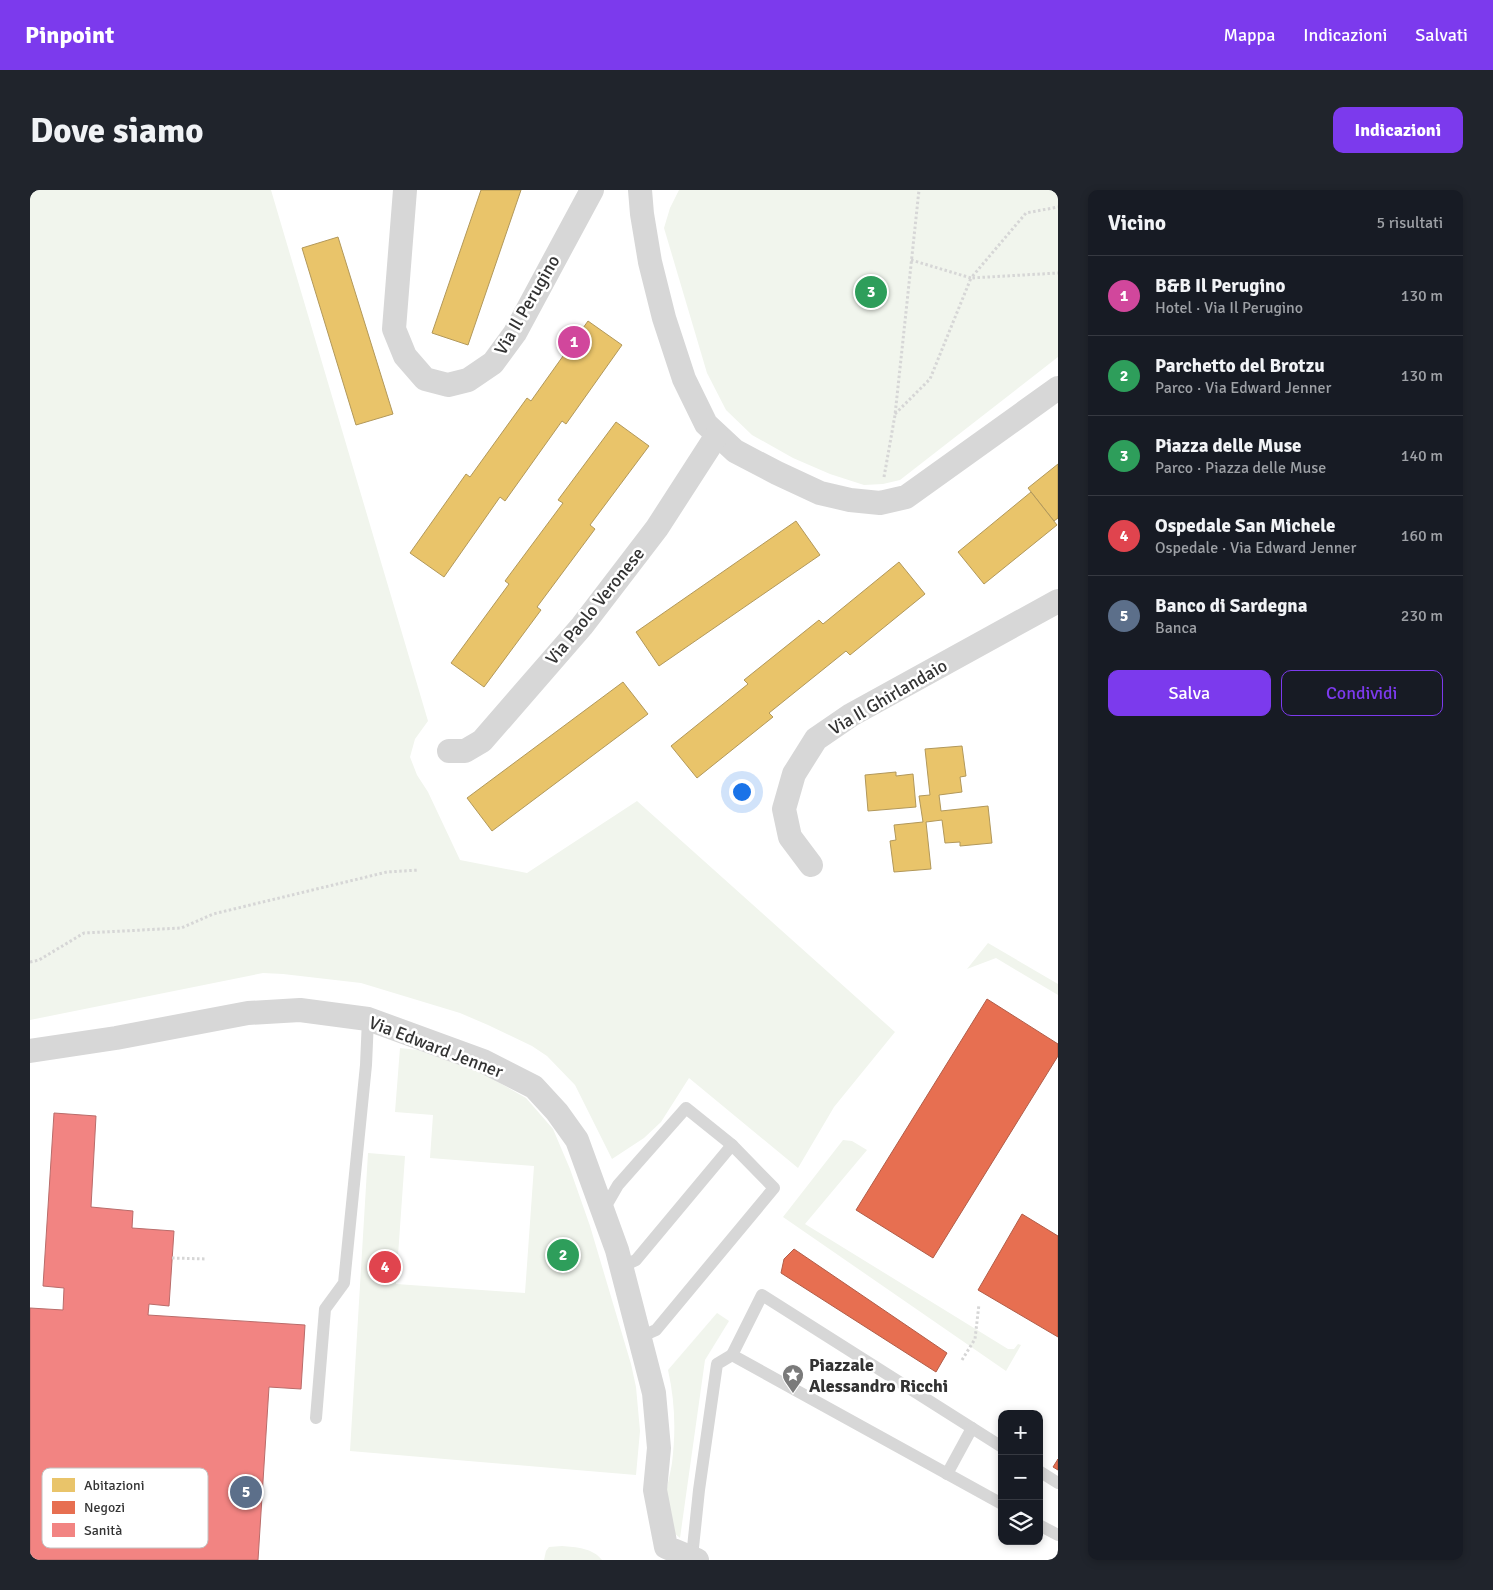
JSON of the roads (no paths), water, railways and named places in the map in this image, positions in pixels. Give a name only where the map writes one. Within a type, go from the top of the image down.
[{"type":"street","name":"Via Il Perugino","points":[[405,190],[394,329],[405,356],[425,378],[448,386],[468,380],[493,364],[515,332],[592,190]]},
{"type":"street","points":[[640,190],[650,262],[664,318],[684,379],[706,424],[735,451],[777,473],[820,493],[850,500],[880,502],[906,497],[1058,388]]},
{"type":"street","name":"Via Paolo Veronese","points":[[449,751],[464,750],[482,741],[582,626],[657,528],[717,435]]},
{"type":"street","name":"Via Il Ghirlandaio","points":[[811,866],[790,837],[784,809],[794,774],[816,739],[851,715],[1058,602]]},
{"type":"street","name":"Via Edward Jenner","points":[[30,1052],[248,1013],[300,1010],[368,1019],[483,1061],[534,1087],[557,1112],[577,1140],[603,1211],[622,1267],[654,1394],[660,1448],[655,1490],[666,1548],[695,1559]]},
{"type":"lane","points":[[316,1418],[325,1309],[344,1283],[365,1075],[368,1019]]},
{"type":"lane","points":[[603,1211],[618,1185],[686,1108],[732,1145],[774,1188],[656,1330],[640,1338]]},
{"type":"lane","points":[[622,1267],[636,1260],[732,1145]]},
{"type":"lane","points":[[695,1559],[700,1481],[717,1364],[732,1355],[762,1295],[998,1444]]},
{"type":"lane","points":[[732,1355],[998,1502]]},
{"type":"lane","points":[[947,1474],[972,1428]]},
{"type":"lane","points":[[1043,1474],[1058,1483]]},
{"type":"lane","points":[[1043,1527],[1058,1535]]},
{"type":"place","name":"Piazza delle Muse","points":[[871,292]]},
{"type":"place","name":"B&B Il Perugino","points":[[574,342]]},
{"type":"place","name":"Parchetto del Brotzu","points":[[563,1255]]},
{"type":"place","name":"Ospedale San Michele","points":[[385,1267]]},
{"type":"place","name":"Piazzale Alessandro Ricchi","points":[[793,1394]]},
{"type":"place","name":"Banco di Sardegna","points":[[246,1492]]}]
